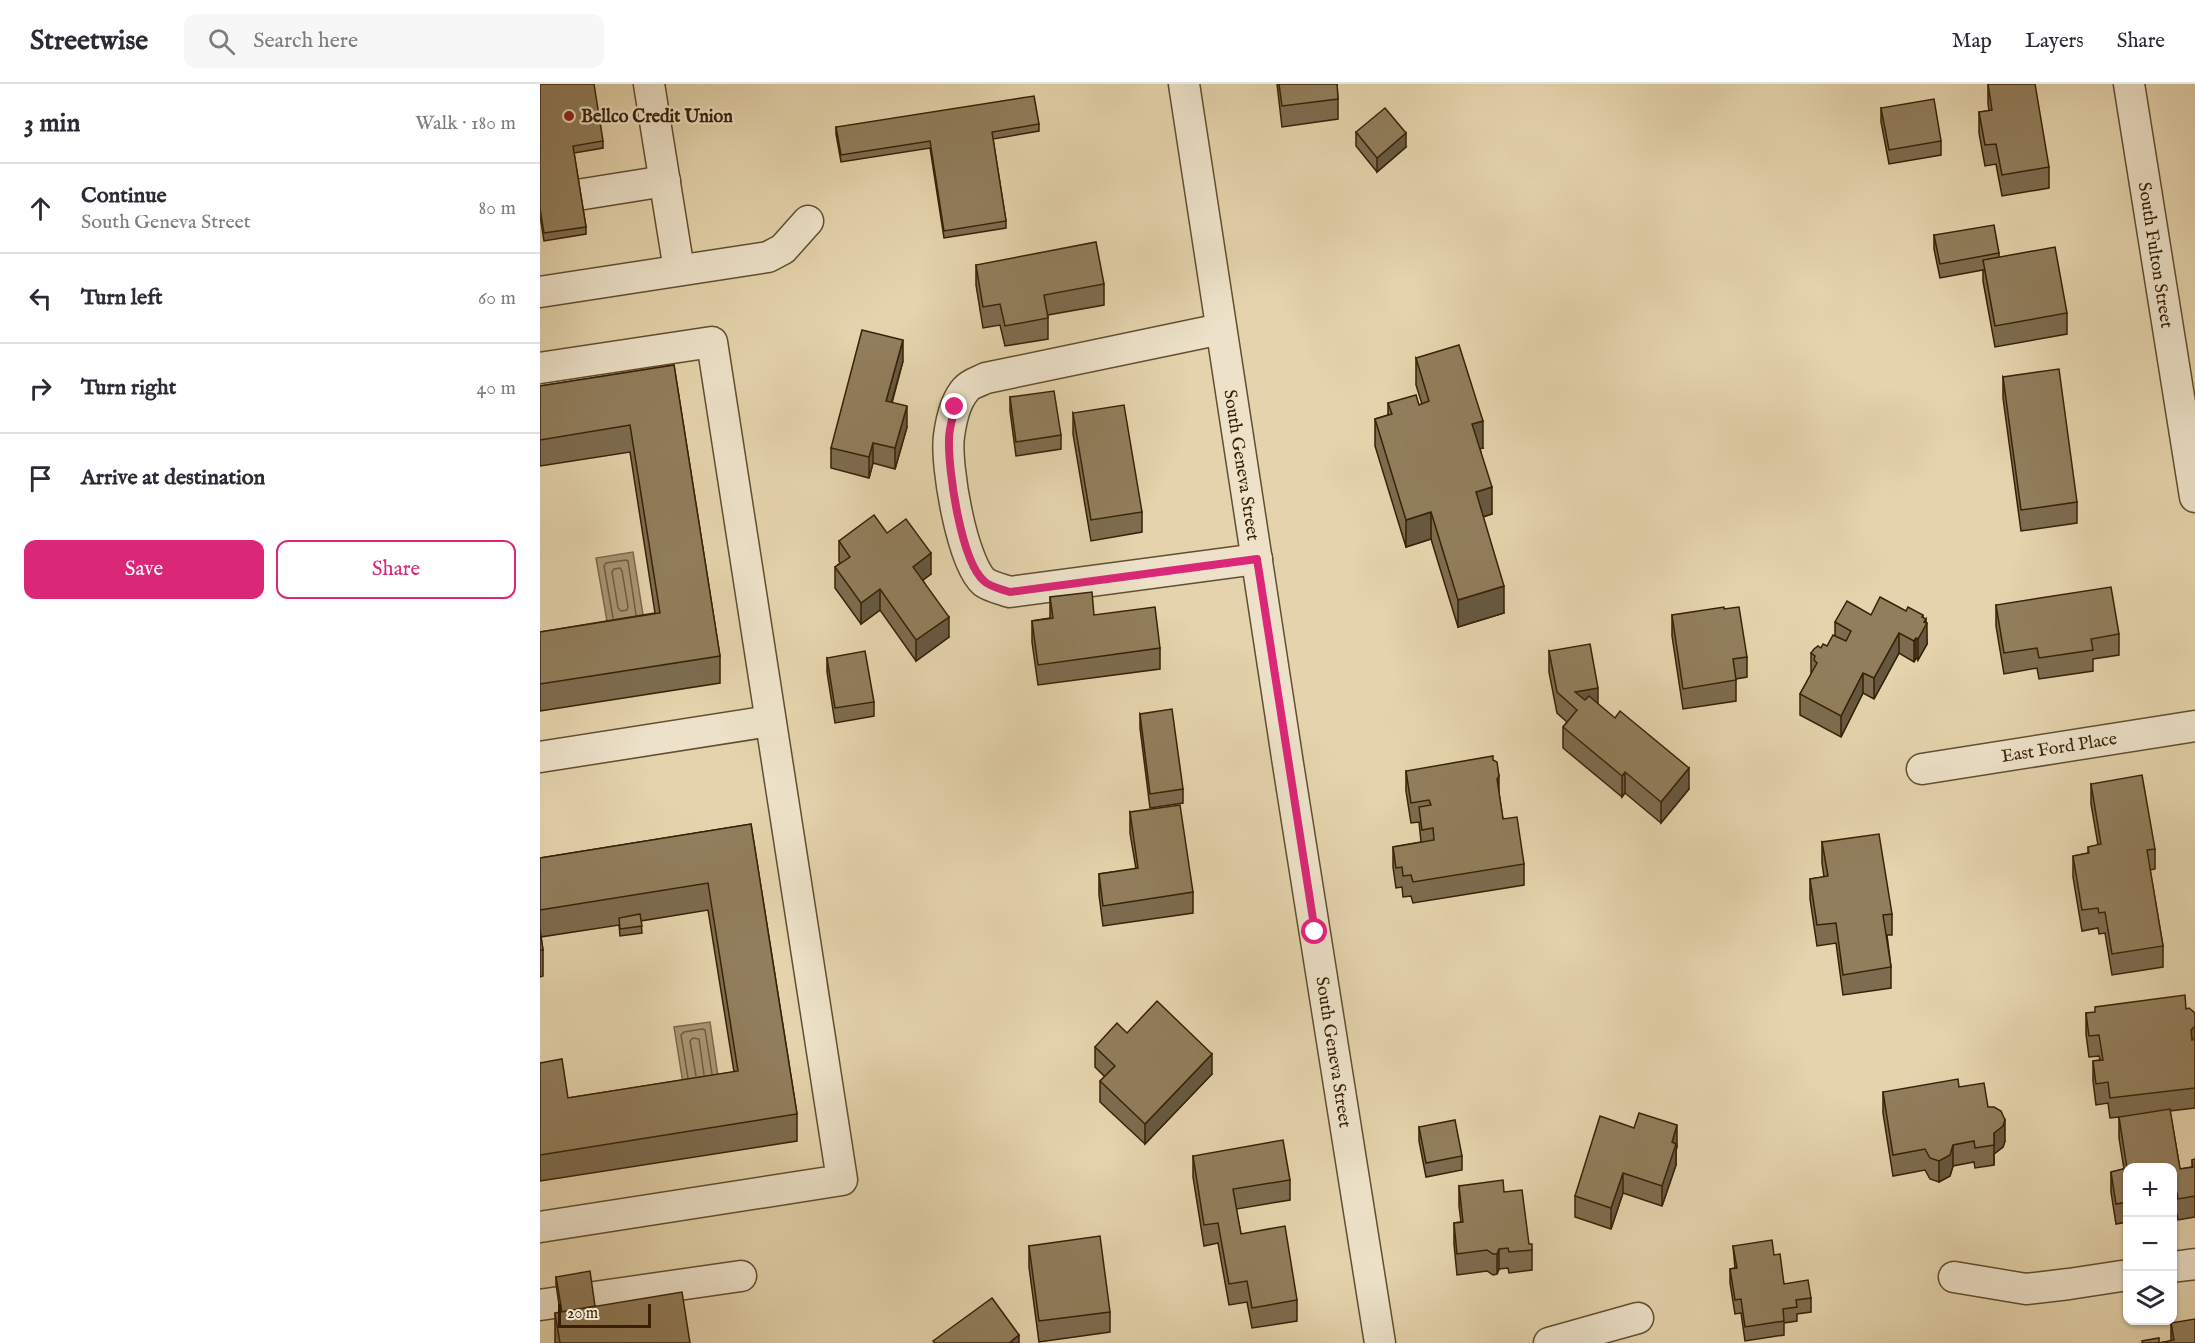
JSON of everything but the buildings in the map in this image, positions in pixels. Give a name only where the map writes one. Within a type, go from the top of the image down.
[{"type":"street","points":[[649,84],[679,270]]},
{"type":"street","name":"South Geneva Street","points":[[1184,84],[1380,1343]]},
{"type":"street","name":"South Fulton Street","points":[[2129,84],[2195,497]]},
{"type":"street","points":[[540,201],[665,181]]},
{"type":"street","points":[[540,292],[768,257],[783,249],[808,221]]},
{"type":"street","points":[[1221,329],[986,378],[966,387],[955,407],[949,438],[952,486],[964,543],[974,566],[983,581],[1010,592],[1257,559]]},
{"type":"street","points":[[540,368],[712,342],[842,1180],[540,1227]]},
{"type":"street","points":[[540,757],[770,721]]},
{"type":"street","name":"East Ford Place","points":[[1922,769],[2195,726]]},
{"type":"street","points":[[2177,1267],[2195,1264]]},
{"type":"street","points":[[540,1305],[741,1276]]},
{"type":"street","points":[[1954,1276],[2026,1289],[2123,1276]]},
{"type":"street","points":[[1549,1343],[1638,1318]]},
{"type":"water","points":[[633,552],[644,621],[608,627],[596,558]]},
{"type":"water","points":[[710,1022],[720,1090],[685,1096],[674,1027]]},
{"type":"place","name":"Bellco Credit Union","points":[[569,116]]},
{"type":"route","points":[[955,407],[949,438],[952,486],[964,543],[983,581],[991,586],[1010,592],[1257,559],[1315,932]]}]
